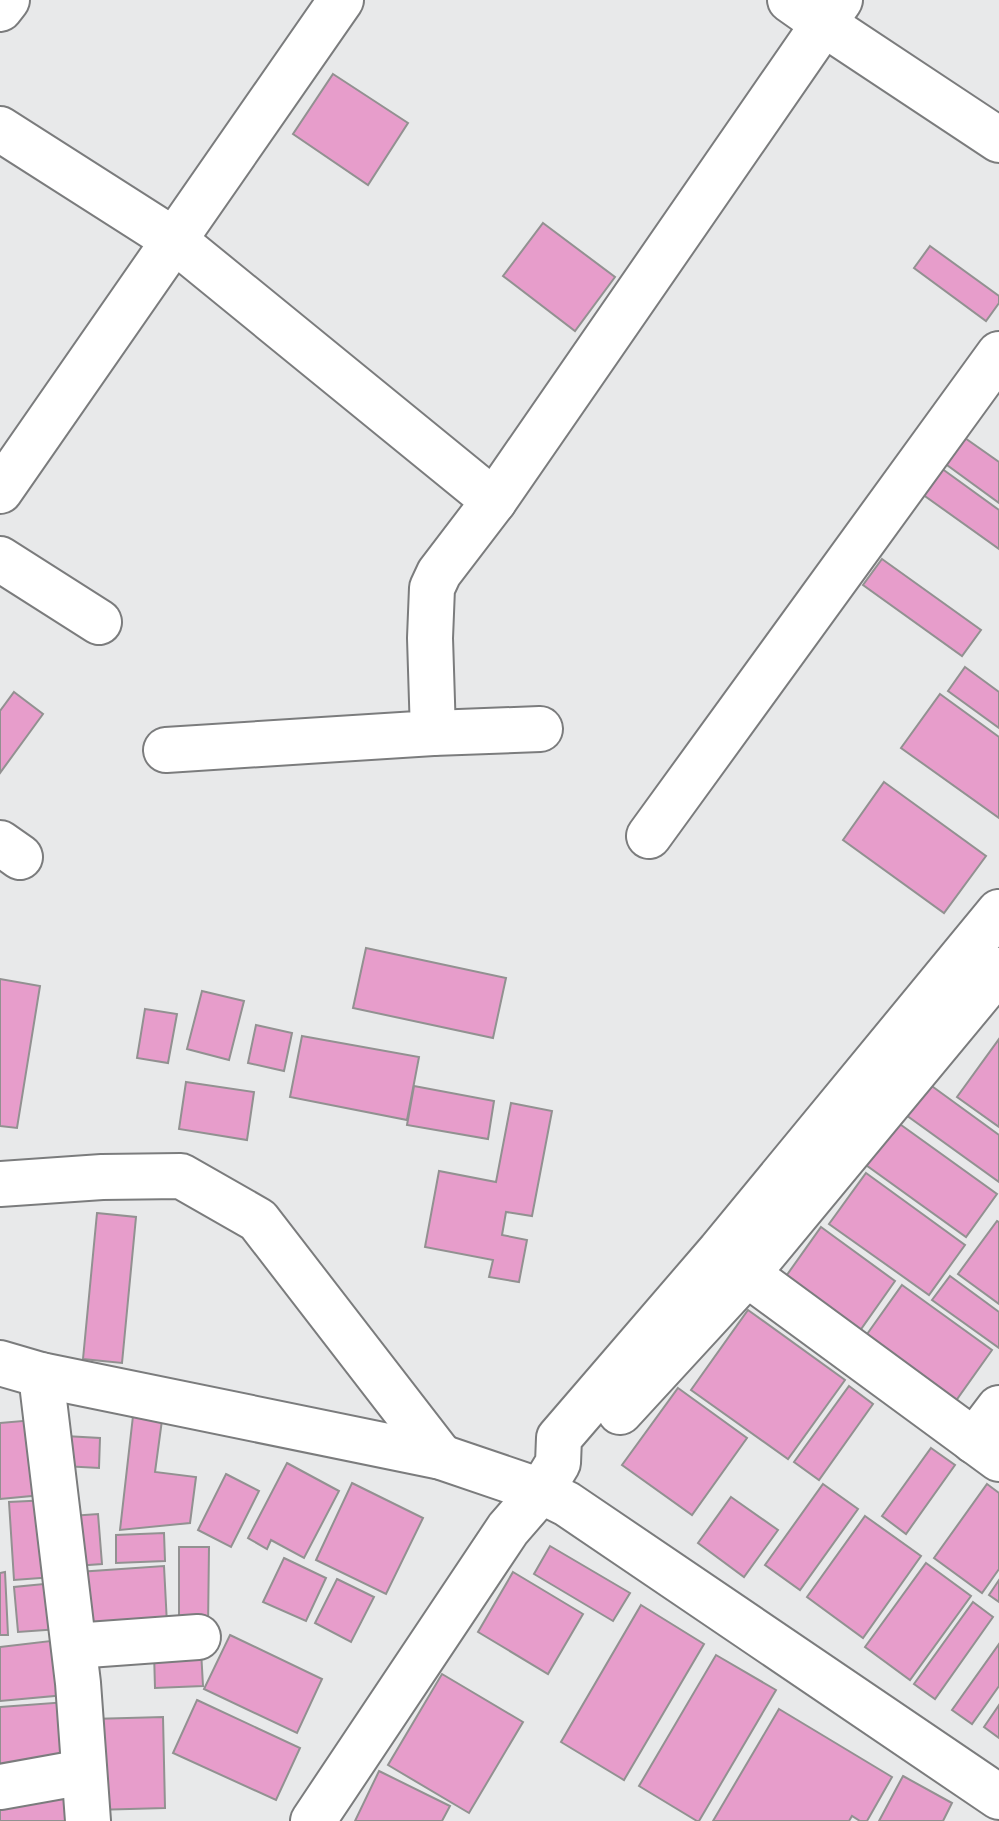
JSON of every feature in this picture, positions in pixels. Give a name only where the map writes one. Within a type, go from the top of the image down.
[{"type":"street","points":[[0,9],[7,0]]},
{"type":"street","points":[[0,491],[341,0]]},
{"type":"street","points":[[433,733],[430,638],[432,588],[439,573],[494,501],[818,8],[999,140]]},
{"type":"street","points":[[0,129],[174,240],[494,501]]},
{"type":"street","points":[[649,836],[999,354]]},
{"type":"street","points":[[0,559],[99,622]]},
{"type":"street","points":[[166,750],[540,729]]},
{"type":"street","points":[[313,1821],[508,1529],[550,1477],[579,1457],[733,1263],[999,912]]},
{"type":"street","points":[[733,1263],[999,970]]},
{"type":"street","points":[[0,1184],[102,1177],[181,1176],[258,1220],[441,1457]]},
{"type":"street","points":[[733,1263],[991,1436]]},
{"type":"street","points":[[88,1821],[74,1646],[20,1369],[550,1477],[567,1504],[999,1797]]},
{"type":"street","points":[[74,1646],[198,1637]]},
{"type":"street","points":[[0,1787],[84,1772]]},
{"type":"building","points":[[333,74],[408,123],[368,185],[293,134]]},
{"type":"building","points":[[543,223],[615,277],[575,331],[503,276]]},
{"type":"building","points":[[930,246],[999,296],[999,303],[986,321],[914,268]]},
{"type":"building","points":[[955,431],[999,462],[999,503],[936,457]]},
{"type":"building","points":[[941,468],[999,510],[999,549],[922,494]]},
{"type":"building","points":[[882,559],[981,630],[962,656],[863,585]]},
{"type":"building","points":[[965,667],[999,692],[999,728],[948,691]]},
{"type":"building","points":[[14,692],[43,714],[0,773],[0,711]]},
{"type":"building","points":[[940,694],[999,737],[999,818],[901,748]]},
{"type":"building","points":[[884,782],[986,856],[944,913],[843,840]]},
{"type":"building","points":[[366,948],[506,978],[493,1038],[353,1008]]},
{"type":"building","points":[[0,979],[40,986],[17,1128],[0,1126]]},
{"type":"building","points":[[202,991],[244,1001],[229,1060],[187,1049]]},
{"type":"building","points":[[145,1009],[177,1014],[168,1063],[137,1058]]},
{"type":"building","points":[[256,1025],[292,1033],[284,1071],[248,1063]]},
{"type":"building","points":[[302,1036],[419,1057],[407,1120],[290,1097]]},
{"type":"building","points":[[999,1039],[999,1127],[957,1097]]},
{"type":"building","points":[[186,1082],[254,1092],[247,1140],[179,1129]]},
{"type":"building","points":[[929,1084],[999,1135],[999,1182],[906,1115]]},
{"type":"building","points":[[414,1086],[494,1101],[488,1139],[407,1125]]},
{"type":"building","points":[[511,1103],[552,1111],[532,1216],[506,1212],[502,1235],[527,1240],[519,1282],[489,1277],[493,1260],[425,1247],[439,1171],[496,1182]]},
{"type":"building","points":[[890,1117],[997,1194],[966,1237],[859,1160]]},
{"type":"building","points":[[866,1173],[965,1245],[929,1295],[829,1224]]},
{"type":"building","points":[[97,1213],[136,1217],[122,1363],[83,1359]]},
{"type":"building","points":[[999,1222],[999,1304],[958,1274]]},
{"type":"building","points":[[821,1227],[895,1281],[859,1332],[784,1279]]},
{"type":"building","points":[[950,1276],[999,1312],[999,1348],[932,1300]]},
{"type":"building","points":[[902,1285],[992,1350],[955,1402],[865,1337]]},
{"type":"building","points":[[748,1310],[845,1380],[788,1459],[691,1390]]},
{"type":"building","points":[[849,1386],[873,1404],[819,1480],[794,1462]]},
{"type":"building","points":[[678,1388],[747,1438],[692,1515],[622,1465]]},
{"type":"building","points":[[133,1416],[162,1420],[155,1472],[196,1477],[190,1523],[120,1530]]},
{"type":"building","points":[[34,1420],[42,1495],[0,1499],[0,1423]]},
{"type":"building","points":[[65,1436],[100,1438],[99,1468],[63,1466]]},
{"type":"building","points":[[931,1448],[955,1465],[906,1534],[882,1516]]},
{"type":"building","points":[[287,1463],[339,1491],[304,1558],[271,1540],[267,1549],[248,1538]]},
{"type":"building","points":[[226,1474],[259,1491],[231,1547],[198,1530]]},
{"type":"building","points":[[352,1483],[423,1518],[386,1594],[316,1560]]},
{"type":"building","points":[[823,1484],[858,1509],[800,1590],[765,1565]]},
{"type":"building","points":[[987,1484],[999,1493],[999,1569],[982,1593],[934,1558]]},
{"type":"building","points":[[731,1497],[778,1530],[744,1577],[698,1543]]},
{"type":"building","points":[[49,1500],[54,1577],[14,1580],[9,1502]]},
{"type":"building","points":[[98,1514],[102,1564],[75,1566],[71,1516]]},
{"type":"building","points":[[865,1516],[921,1556],[863,1638],[807,1597]]},
{"type":"building","points":[[164,1533],[165,1561],[116,1563],[116,1535]]},
{"type":"building","points":[[550,1546],[630,1593],[613,1621],[534,1574]]},
{"type":"building","points":[[179,1547],[209,1547],[208,1628],[179,1629]]},
{"type":"building","points":[[284,1558],[326,1578],[306,1621],[263,1602]]},
{"type":"building","points":[[926,1563],[971,1596],[910,1680],[865,1647]]},
{"type":"building","points":[[164,1566],[167,1624],[82,1629],[78,1572]]},
{"type":"building","points":[[5,1572],[8,1635],[0,1635],[0,1573]]},
{"type":"building","points":[[513,1572],[583,1614],[548,1674],[478,1632]]},
{"type":"building","points":[[337,1579],[374,1597],[351,1642],[315,1623]]},
{"type":"building","points":[[999,1580],[999,1602],[989,1595]]},
{"type":"building","points":[[54,1583],[59,1629],[18,1632],[14,1587]]},
{"type":"building","points":[[973,1602],[993,1617],[935,1699],[914,1684]]},
{"type":"building","points":[[641,1605],[704,1644],[624,1780],[561,1742]]},
{"type":"building","points":[[230,1635],[322,1679],[297,1733],[204,1689]]},
{"type":"building","points":[[59,1640],[65,1695],[0,1701],[0,1647]]},
{"type":"building","points":[[999,1644],[999,1686],[972,1724],[952,1710]]},
{"type":"building","points":[[201,1650],[203,1686],[155,1688],[154,1652]]},
{"type":"building","points":[[716,1655],[776,1690],[697,1821],[639,1786]]},
{"type":"building","points":[[442,1674],[523,1722],[469,1813],[388,1765]]},
{"type":"building","points":[[197,1700],[300,1748],[276,1800],[173,1753]]},
{"type":"building","points":[[67,1702],[71,1762],[0,1767],[0,1707]]},
{"type":"building","points":[[999,1705],[999,1738],[984,1727]]},
{"type":"building","points":[[779,1709],[892,1777],[867,1821],[852,1816],[849,1821],[713,1821]]},
{"type":"building","points":[[163,1717],[165,1808],[94,1810],[91,1719]]},
{"type":"building","points":[[379,1771],[450,1806],[442,1821],[355,1821]]},
{"type":"building","points":[[903,1776],[952,1803],[943,1821],[879,1821]]},
{"type":"building","points":[[72,1782],[76,1821],[0,1821],[0,1791]]}]
